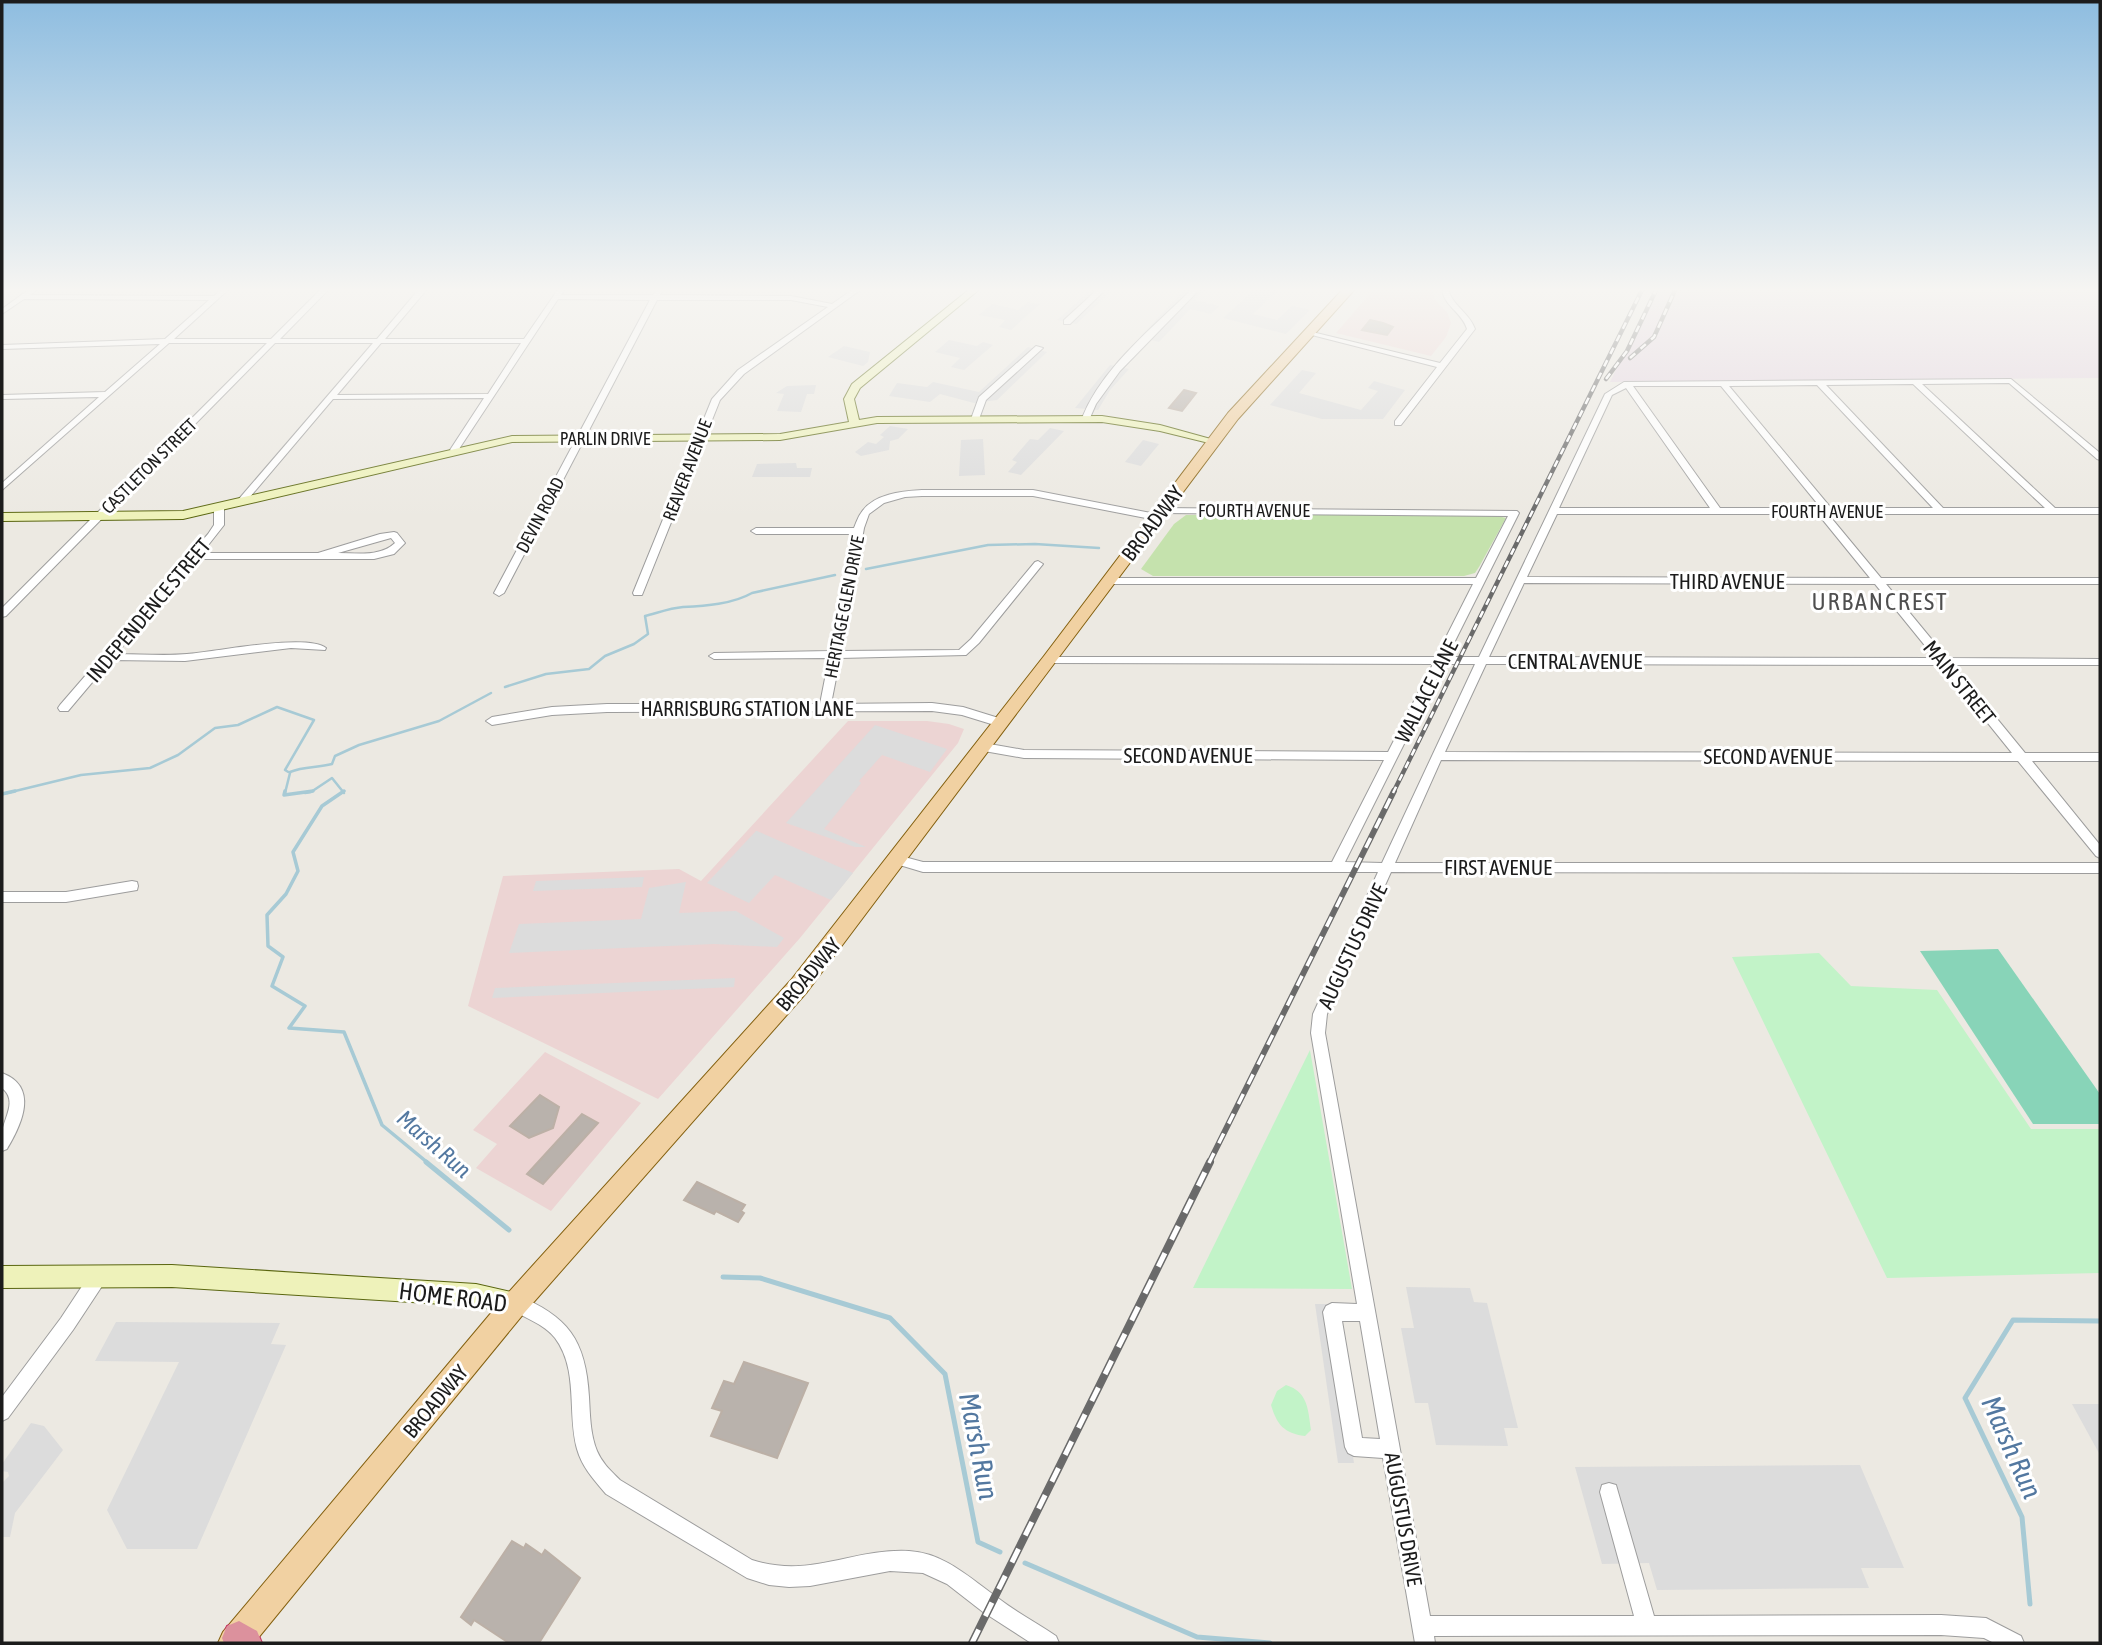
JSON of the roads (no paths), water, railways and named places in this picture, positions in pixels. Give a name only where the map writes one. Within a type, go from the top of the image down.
[{"type":"main road","name":"BROADWAY","points":[[238,1642],[516,1303],[799,986],[984,747],[1213,442],[1279,365]]},
{"type":"street","points":[[2,488],[140,365]]},
{"type":"street","name":"CASTLETON STREET","points":[[2,614],[249,365]]},
{"type":"street","points":[[241,502],[358,365]]},
{"type":"street","points":[[454,450],[511,365]]},
{"type":"street","name":"DEVIN ROAD","points":[[499,593],[619,365]]},
{"type":"street","name":"REAVER AVENUE","points":[[638,593],[716,399],[726,385],[754,365]]},
{"type":"street","points":[[854,422],[849,399],[856,386],[882,365]]},
{"type":"street","points":[[975,419],[982,399],[1020,365]]},
{"type":"street","points":[[1086,418],[1088,407],[1121,365]]},
{"type":"street","points":[[1398,423],[1442,366],[1437,365]]},
{"type":"street","points":[[1914,381],[2053,511]]},
{"type":"street","points":[[1627,384],[2011,381],[2100,457]]},
{"type":"street","points":[[1818,382],[1941,511]]},
{"type":"street","name":"MAIN STREET","points":[[1723,383],[1878,581],[2100,853]]},
{"type":"street","points":[[1627,384],[1717,511]]},
{"type":"street","name":"AUGUSTUS DRIVE","points":[[1424,1635],[1318,1033],[1320,1014],[1437,756],[1609,394],[1627,384]]},
{"type":"street","points":[[2,397],[107,394]]},
{"type":"street","points":[[331,397],[489,396]]},
{"type":"street","name":"PARLIN DRIVE","points":[[2,517],[170,517],[454,450],[512,439],[780,437],[854,422],[1086,418],[1160,428],[1213,442]]},
{"type":"street","name":"HERITAGE GLEN DRIVE","points":[[825,708],[859,531],[865,513],[872,506],[904,494],[1034,493],[1159,514]]},
{"type":"street","name":"INDEPENDENCE STREET","points":[[64,708],[219,525],[219,507]]},
{"type":"street","name":"FOURTH AVENUE","points":[[1555,511],[2100,511]]},
{"type":"street","name":"FOURTH AVENUE","points":[[1159,514],[1514,513]]},
{"type":"street","name":"WALLACE LANE","points":[[1336,868],[1514,513]]},
{"type":"street","points":[[756,531],[859,531]]},
{"type":"street","points":[[194,556],[383,555],[398,548],[400,543],[394,535],[383,536],[320,555]]},
{"type":"street","points":[[714,656],[961,653],[975,641],[1038,564]]},
{"type":"street","name":"THIRD AVENUE","points":[[1521,580],[2100,581]]},
{"type":"street","points":[[1109,581],[1481,581]]},
{"type":"street","points":[[2,598],[18,598]]},
{"type":"street","points":[[108,657],[184,658],[291,645],[321,648]]},
{"type":"street","name":"CENTRAL AVENUE","points":[[1050,660],[2100,662]]},
{"type":"street","name":"HARRISBURG STATION LANE","points":[[492,721],[585,709],[949,708],[1001,723]]},
{"type":"street","name":"SECOND AVENUE","points":[[984,747],[1024,754],[1394,756]]},
{"type":"street","name":"SECOND AVENUE","points":[[1437,756],[2100,757]]},
{"type":"street","name":"FIRST AVENUE","points":[[897,860],[923,867],[2100,868]]},
{"type":"street","points":[[2,897],[66,897],[132,886]]},
{"type":"street","points":[[2,1080],[15,1092],[18,1104],[14,1121],[2,1144]]},
{"type":"street","name":"HOME ROAD","points":[[2,1277],[172,1276],[476,1295],[516,1303],[550,1322],[562,1333],[574,1352],[582,1437],[599,1474],[613,1487],[747,1569],[765,1576],[789,1580],[888,1562],[913,1561],[959,1580],[1049,1643]]},
{"type":"street","points":[[2,1412],[98,1277]]},
{"type":"street","points":[[1368,1313],[1332,1312],[1354,1447],[1392,1449]]},
{"type":"street","points":[[1609,1492],[1647,1626]]},
{"type":"street","points":[[1424,1635],[1647,1626],[1941,1625],[1986,1628],[2014,1643]]},
{"type":"waterway","points":[[866,569],[988,545],[1035,544],[1099,548]]},
{"type":"waterway","points":[[505,687],[546,674],[589,669],[605,656],[634,644],[648,634],[645,616],[678,608],[728,602],[752,593],[835,575]]},
{"type":"waterway","points":[[290,772],[332,764],[335,756],[359,745],[439,721],[491,693]]},
{"type":"waterway","name":"Marsh Run","points":[[7,793],[81,775],[150,768],[178,755],[215,728],[238,725],[277,707],[314,720],[285,770],[290,773],[285,793]]},
{"type":"waterway","name":"Marsh Run","points":[[312,791],[332,778],[343,792]]},
{"type":"waterway","name":"Marsh Run","points":[[2,794],[15,791]]},
{"type":"waterway","name":"Marsh Run","points":[[285,791],[284,795],[312,791]]},
{"type":"waterway","name":"Marsh Run","points":[[305,793],[312,791]]},
{"type":"waterway","name":"Marsh Run","points":[[343,792],[322,806],[293,852],[298,871],[286,894],[267,915],[268,946],[283,957],[272,986],[305,1006],[289,1028],[344,1032],[382,1125],[428,1163]]},
{"type":"waterway","name":"Marsh Run","points":[[426,1162],[509,1230]]},
{"type":"waterway","name":"Marsh Run","points":[[723,1277],[760,1278],[890,1318],[945,1374],[978,1542],[1000,1552]]},
{"type":"waterway","name":"Marsh Run","points":[[2030,1604],[2022,1517],[1965,1398],[2013,1320],[2100,1321]]},
{"type":"waterway","name":"Marsh Run","points":[[1025,1563],[1197,1637],[1270,1643]]},
{"type":"railway","points":[[1393,793],[1605,365]]},
{"type":"railway","points":[[1606,379],[1617,365]]},
{"type":"railway","points":[[1209,1163],[1394,791]]},
{"type":"railway","points":[[972,1643],[1210,1162]]},
{"type":"district","name":"URBANCREST","points":[[1880,601]]}]
